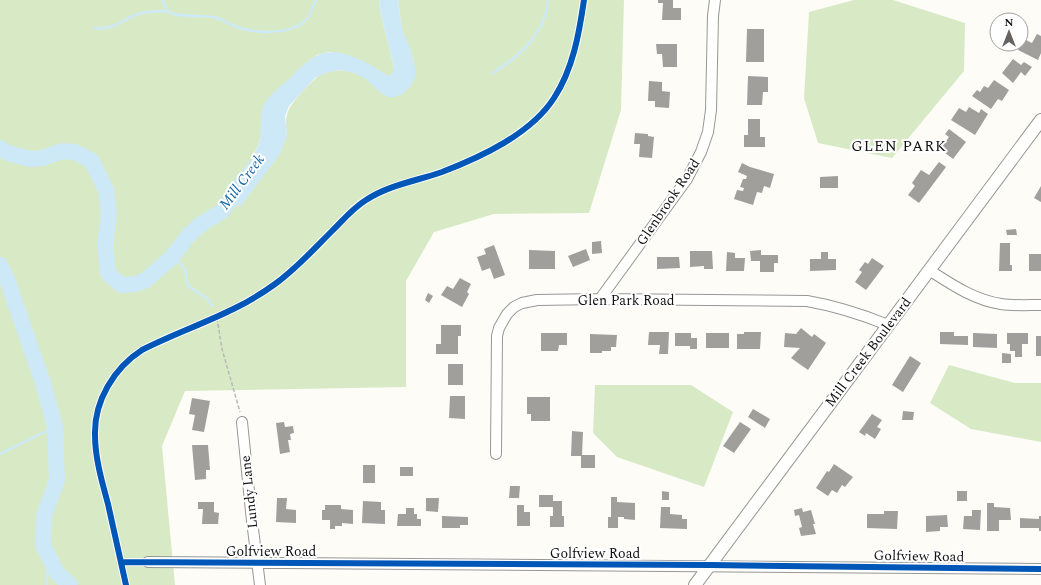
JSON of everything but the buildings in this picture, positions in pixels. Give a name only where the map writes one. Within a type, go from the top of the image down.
[{"type":"street","name":"Glenbrook Road","points":[[600,299],[687,178],[701,152],[708,132],[711,110],[713,16],[715,0]]},
{"type":"street","name":"Mill Creek Boulevard","points":[[695,585],[1041,120]]},
{"type":"street","points":[[928,270],[961,290],[990,302],[1011,305],[1041,305]]},
{"type":"street","name":"Glen Park Road","points":[[496,454],[497,336],[503,319],[514,307],[528,301],[600,299],[807,301],[847,309],[888,325]]},
{"type":"street","name":"Lundy Lane","points":[[242,422],[260,585]]},
{"type":"street","name":"Golfview Road","points":[[148,562],[710,565],[1041,569]]},
{"type":"path","points":[[210,320],[219,316],[222,350],[242,422]]},
{"type":"green space","points":[[0,0],[379,0],[380,11],[394,67],[394,73],[387,75],[358,59],[329,52],[317,55],[306,63],[262,116],[261,134],[258,146],[252,158],[287,136],[286,116],[290,107],[308,86],[321,75],[327,72],[340,70],[354,73],[360,75],[372,84],[382,94],[414,62],[402,29],[398,0],[624,0],[621,110],[589,213],[494,214],[434,232],[406,281],[406,387],[185,391],[162,446],[175,585],[0,585]]},
{"type":"green space","points":[[854,0],[893,0],[965,23],[964,71],[892,158],[818,143],[804,98],[809,12]]},
{"type":"green space","points":[[949,365],[1015,383],[1041,383],[1041,442],[971,429],[930,403]]},
{"type":"green space","points":[[595,385],[691,385],[733,412],[704,487],[617,457],[593,433]]},
{"type":"water","points":[[379,0],[398,0],[402,29],[410,48],[416,71],[415,78],[410,87],[403,94],[395,97],[388,97],[382,94],[366,79],[354,73],[340,70],[328,72],[315,78],[289,106],[285,116],[287,136],[280,154],[240,207],[224,193],[247,164],[258,146],[263,107],[267,99],[305,64],[316,56],[334,52],[353,56],[387,75],[391,75],[393,73],[394,67],[380,11]]},
{"type":"waterway","points":[[162,0],[167,10],[176,15],[207,16],[222,20],[234,26],[263,32],[274,32],[293,28],[301,24],[307,19],[316,0]]},
{"type":"waterway","points":[[493,73],[513,59],[530,43],[542,23],[548,0]]},
{"type":"waterway","points":[[94,28],[107,28],[142,13],[151,11],[168,11]]},
{"type":"waterway","name":"Mill Creek","points":[[0,148],[8,153],[30,159],[43,158],[62,151],[75,152],[92,161],[106,190],[109,214],[105,245],[108,273],[121,285],[136,284],[146,280],[172,257],[188,236],[201,224],[221,212],[244,183]]},
{"type":"waterway","points":[[174,254],[185,270],[188,286],[208,299],[212,306]]},
{"type":"waterway","name":"Mill Creek","points":[[0,265],[8,282],[44,386],[55,427],[57,480],[44,516],[43,545],[57,573],[70,585]]},
{"type":"waterway","points":[[0,454],[55,427]]},
{"type":"waterway","points":[[47,554],[47,585]]},
{"type":"cycle path","points":[[126,585],[99,470],[95,444],[98,410],[102,398],[115,376],[132,357],[142,350],[243,304],[275,284],[312,252],[348,214],[366,200],[393,187],[442,172],[473,159],[504,143],[532,123],[544,111],[561,87],[571,63],[580,26],[584,0]]},
{"type":"cycle path","points":[[121,562],[710,565],[1041,569]]},
{"type":"district","name":"GLEN PARK","points":[[899,146]]}]
